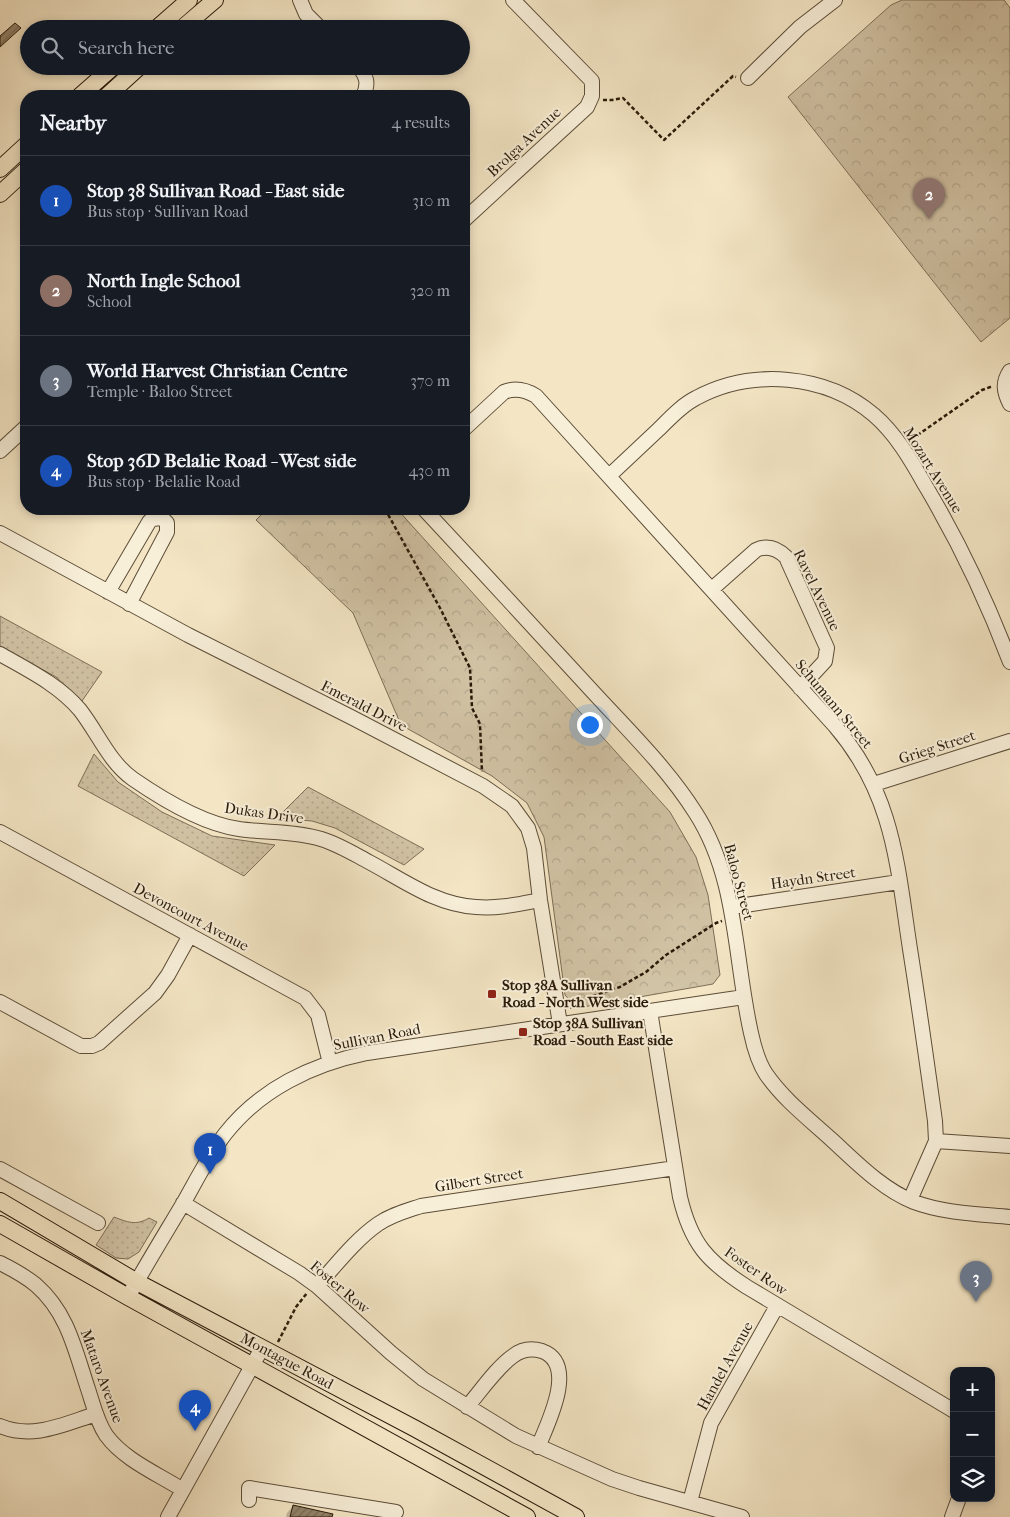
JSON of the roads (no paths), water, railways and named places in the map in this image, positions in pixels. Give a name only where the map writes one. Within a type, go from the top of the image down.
[{"type":"main road","points":[[166,20],[189,0]]},
{"type":"main road","points":[[192,20],[215,0]]},
{"type":"main road","points":[[87,90],[104,75]]},
{"type":"main road","points":[[114,90],[130,75]]},
{"type":"main road","points":[[0,168],[20,150]]},
{"type":"main road","points":[[0,194],[20,176]]},
{"type":"main road","name":"Montague Road","points":[[0,1201],[137,1282],[269,1346],[576,1517]]},
{"type":"main road","name":"Montague Road","points":[[0,1224],[252,1366],[527,1517]]},
{"type":"street","points":[[300,0],[306,14],[312,20]]},
{"type":"street","name":"Brolga Avenue","points":[[470,214],[590,104],[593,94],[592,81],[513,0]]},
{"type":"street","points":[[748,78],[800,28],[835,0]]},
{"type":"street","points":[[364,75],[367,84],[365,90]]},
{"type":"street","points":[[1007,377],[1004,391],[1010,404]]},
{"type":"street","name":"Mozart Avenue","points":[[610,476],[673,415],[696,398],[728,386],[762,379],[798,381],[834,391],[864,407],[902,445],[961,550],[995,623],[1010,662]]},
{"type":"street","name":"Schumann Street","points":[[470,423],[504,392],[523,390],[536,396],[844,737],[874,784],[891,832],[935,1121],[936,1141],[910,1200]]},
{"type":"street","points":[[0,451],[20,433]]},
{"type":"street","name":"Baloo Street","points":[[429,515],[676,785],[696,813],[711,841],[721,868],[732,912],[751,1033],[758,1058],[767,1076],[779,1090],[863,1168],[910,1200],[934,1207],[969,1213],[1010,1217]]},
{"type":"street","points":[[108,592],[149,522],[152,519],[159,518],[166,520],[167,532],[129,604]]},
{"type":"street","name":"Emerald Drive","points":[[0,533],[129,604],[483,786],[512,806],[528,828],[534,848],[540,900],[560,1024]]},
{"type":"street","name":"Ravel Avenue","points":[[712,589],[756,550],[762,547],[775,549],[786,557],[827,648],[825,661],[800,688]]},
{"type":"street","name":"Dukas Drive","points":[[0,654],[43,679],[70,700],[80,710],[114,760],[124,771],[149,789],[197,815],[226,827],[307,836],[330,842],[432,896],[452,903],[488,907],[540,900]]},
{"type":"street","name":"Grieg Street","points":[[874,784],[1010,741]]},
{"type":"street","name":"Devoncourt Avenue","points":[[0,832],[308,1000],[320,1021],[330,1063]]},
{"type":"street","name":"Haydn Street","points":[[732,912],[899,882]]},
{"type":"street","points":[[0,1002],[81,1046],[92,1046],[106,1037],[155,993],[168,975],[190,935]]},
{"type":"street","name":"Sullivan Road","points":[[128,1297],[219,1143],[246,1112],[269,1093],[312,1069],[367,1053],[744,997]]},
{"type":"street","name":"Foster Row","points":[[650,1011],[674,1168],[684,1215],[697,1244],[725,1273],[950,1409]]},
{"type":"street","points":[[936,1141],[1010,1146]]},
{"type":"street","name":"Gilbert Street","points":[[313,1288],[365,1234],[390,1217],[412,1209],[451,1201],[674,1168]]},
{"type":"street","points":[[0,1169],[98,1223]]},
{"type":"street","name":"Foster Row","points":[[183,1203],[299,1273],[313,1288],[407,1367],[436,1388],[538,1447],[612,1479],[742,1517]]},
{"type":"street","name":"Mataro Avenue","points":[[0,1263],[23,1275],[35,1284],[60,1312],[96,1414],[106,1435],[127,1455],[183,1490]]},
{"type":"street","name":"Handel Avenue","points":[[690,1502],[712,1423],[777,1306]]},
{"type":"street","points":[[168,1517],[252,1366],[269,1346]]},
{"type":"street","points":[[467,1407],[514,1355],[530,1349],[546,1353],[554,1359],[558,1366],[560,1380],[552,1411],[538,1447]]},
{"type":"street","points":[[0,1426],[22,1433],[40,1432],[96,1414]]},
{"type":"street","points":[[249,1500],[249,1488],[396,1512]]},
{"type":"street","points":[[952,1517],[958,1502]]},
{"type":"place","name":"North Ingle School","points":[[929,219]]},
{"type":"place","name":"Stop 38A Sullivan Road - North West side","points":[[492,994]]},
{"type":"place","name":"Stop 38A Sullivan Road - South East side","points":[[523,1032]]},
{"type":"place","name":"Stop 38 Sullivan Road - East side","points":[[210,1174]]},
{"type":"place","name":"World Harvest Christian Centre","points":[[976,1302]]},
{"type":"place","name":"Stop 36D Belalie Road - West side","points":[[195,1431]]}]
